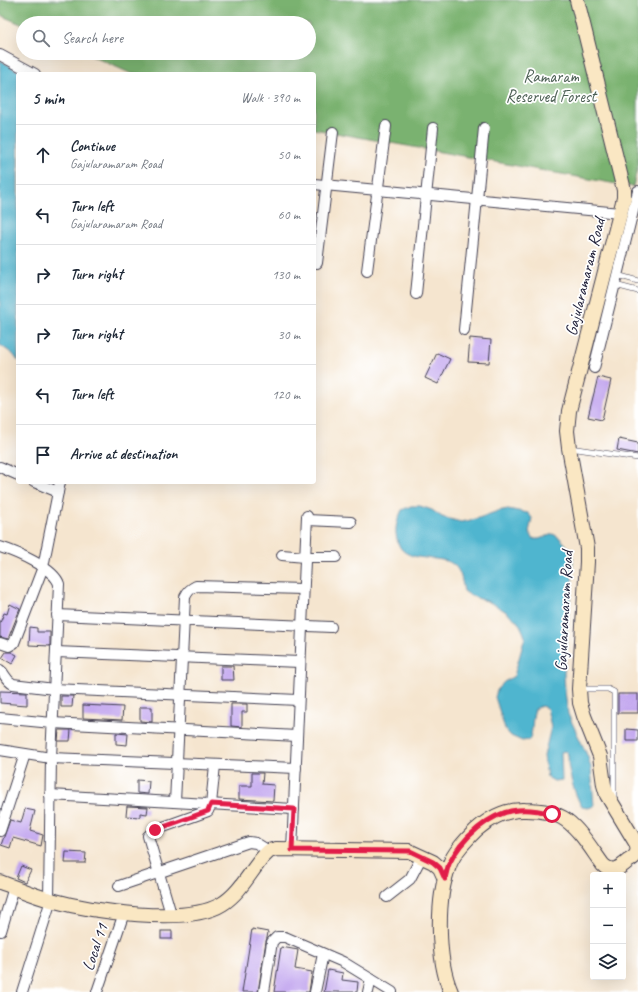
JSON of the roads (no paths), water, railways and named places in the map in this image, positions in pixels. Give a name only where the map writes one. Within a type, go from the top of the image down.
[{"type":"main road","name":"Gajularamaram Road","points":[[452,992],[447,981],[442,960],[440,939],[440,914],[445,879],[449,865],[456,852],[487,820],[502,813],[518,810],[538,810],[552,814],[566,820],[575,828],[607,868],[613,870],[619,868],[633,858],[637,854],[638,848],[607,795],[598,748],[584,716],[579,689],[587,548],[569,448],[569,412],[613,279],[624,190],[577,0]]},
{"type":"main road","points":[[0,882],[50,900],[78,907],[124,913],[194,914],[220,905],[232,897],[257,864],[269,851],[276,849],[410,851],[433,862],[440,868],[445,879]]},
{"type":"street","points":[[0,55],[31,72]]},
{"type":"street","points":[[367,271],[386,126]]},
{"type":"street","points":[[416,294],[433,128]]},
{"type":"street","points":[[464,330],[484,128]]},
{"type":"street","points":[[317,263],[333,132]]},
{"type":"street","points":[[594,368],[613,279],[638,189],[629,185],[622,178]]},
{"type":"street","points":[[316,184],[620,213]]},
{"type":"street","points":[[0,467],[16,474]]},
{"type":"street","points":[[0,643],[9,646],[14,643],[43,567],[59,487],[44,484]]},
{"type":"street","points":[[292,850],[307,518],[351,522]]},
{"type":"street","points":[[1,550],[43,567],[55,577],[59,584],[51,758],[50,900],[22,992]]},
{"type":"street","points":[[282,555],[336,557]]},
{"type":"street","points":[[175,802],[185,597],[191,589],[196,586],[303,589]]},
{"type":"street","points":[[58,615],[331,627]]},
{"type":"street","points":[[56,652],[300,662]]},
{"type":"street","points":[[0,670],[7,681],[13,684],[54,689],[298,700]]},
{"type":"street","points":[[0,718],[52,723],[297,736]]},
{"type":"street","points":[[0,750],[51,758],[296,768]]},
{"type":"street","points":[[0,831],[25,754]]},
{"type":"street","points":[[171,914],[148,836],[155,830],[208,811],[211,804],[215,764]]},
{"type":"street","points":[[50,795],[294,809]]},
{"type":"street","points":[[119,886],[250,842],[256,843],[269,851]]},
{"type":"street","points":[[387,898],[410,879],[422,856]]},
{"type":"street","points":[[1,931],[14,887]]},
{"type":"street","name":"Local 11","points":[[97,992],[124,913]]},
{"type":"street","points":[[264,992],[272,942],[277,937],[285,937],[343,962],[392,992]]},
{"type":"street","points":[[315,992],[323,954]]},
{"type":"street","points":[[368,992],[372,979]]},
{"type":"lane","points":[[613,279],[638,281]]},
{"type":"lane","points":[[613,279],[638,291]]},
{"type":"lane","points":[[569,448],[638,458]]},
{"type":"lane","points":[[579,689],[608,689],[614,692],[614,808]]},
{"type":"water","points":[[0,60],[20,72],[16,72],[16,358],[13,354],[0,345]]},
{"type":"water","points":[[411,506],[420,506],[432,510],[442,517],[461,522],[508,509],[528,513],[532,518],[529,532],[534,539],[539,539],[553,534],[560,538],[568,547],[573,557],[564,674],[565,691],[568,714],[588,757],[591,768],[594,806],[588,808],[582,807],[571,779],[568,767],[568,755],[566,751],[561,752],[562,780],[554,781],[547,777],[544,756],[551,727],[547,708],[541,706],[535,709],[529,740],[522,741],[511,736],[505,729],[495,697],[498,688],[514,676],[525,637],[523,631],[517,621],[505,611],[464,591],[460,573],[456,567],[443,560],[417,557],[402,550],[398,543],[396,526],[402,510]]},
{"type":"park label","name":"Ramaram Reserved Forest","points":[[551,86]]}]
